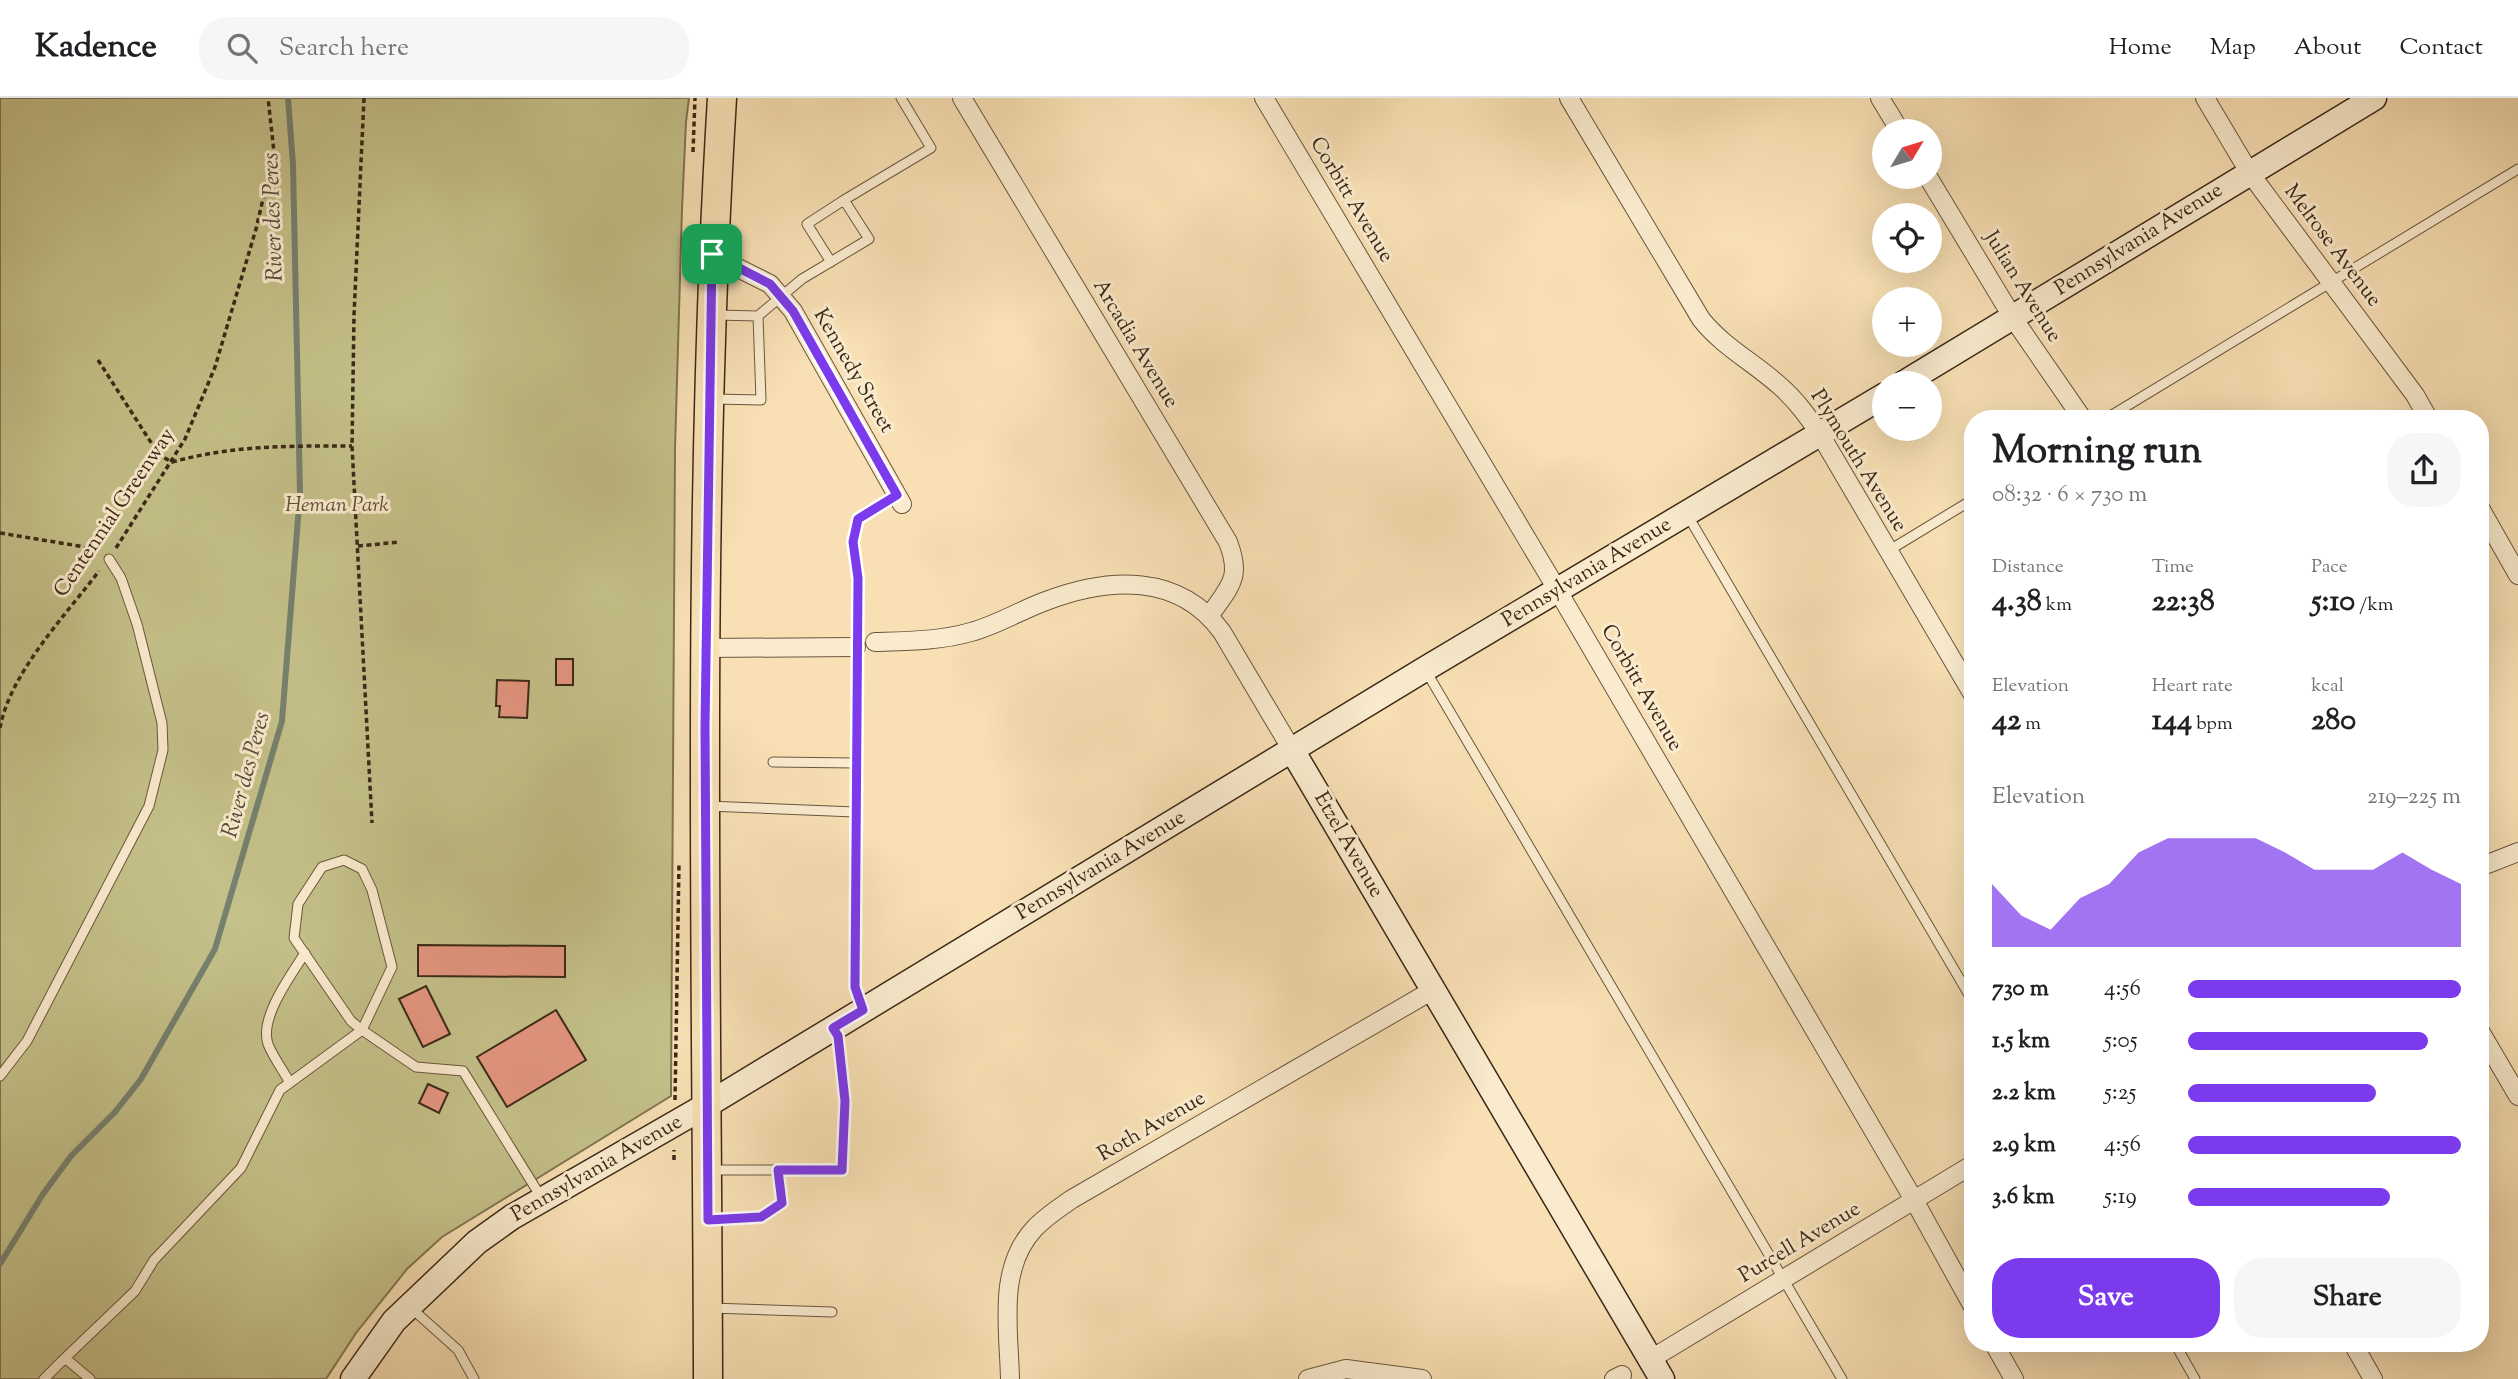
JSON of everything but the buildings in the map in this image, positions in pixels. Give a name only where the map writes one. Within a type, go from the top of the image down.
[{"type":"main road","points":[[708,1379],[706,648],[712,254],[722,98]]},
{"type":"street","name":"Arcadia Avenue","points":[[962,98],[1228,542],[1236,575],[1210,615]]},
{"type":"street","name":"Corbitt Avenue","points":[[1264,98],[1558,591],[1914,1200],[1964,1291]]},
{"type":"street","name":"Plymouth Avenue","points":[[1569,98],[1701,319],[1720,340],[1782,387],[1820,434],[1964,679]]},
{"type":"street","points":[[1880,98],[1893,119]]},
{"type":"street","name":"Melrose Avenue","points":[[2205,98],[2249,172],[2423,410]]},
{"type":"street","name":"Pennsylvania Avenue","points":[[1924,371],[2374,98]]},
{"type":"street","name":"Julian Avenue","points":[[1935,189],[2013,318],[2076,410]]},
{"type":"street","name":"Kennedy Street","points":[[712,254],[770,284],[793,311],[900,499]]},
{"type":"street","name":"Pennsylvania Avenue","points":[[353,1379],[394,1321],[409,1306],[477,1242],[542,1200],[707,1105],[1425,669],[1872,403]]},
{"type":"street","points":[[2489,524],[2518,575]]},
{"type":"street","name":"Etzel Avenue","points":[[875,642],[928,640],[972,632],[1046,601],[1074,593],[1127,585],[1149,585],[1180,594],[1210,615],[1657,1369]]},
{"type":"street","points":[[706,648],[856,647]]},
{"type":"street","points":[[2489,863],[2518,852]]},
{"type":"street","name":"Roth Avenue","points":[[1010,1379],[1011,1269],[1019,1248],[1048,1216],[1072,1199],[1433,990]]},
{"type":"street","points":[[2489,1046],[2518,1096]]},
{"type":"street","name":"Purcell Avenue","points":[[1657,1369],[1783,1280],[1964,1170]]},
{"type":"street","points":[[1999,1352],[2014,1379]]},
{"type":"street","points":[[2358,1352],[2373,1379]]},
{"type":"street","points":[[1308,1379],[1346,1369],[1422,1379]]},
{"type":"lane","points":[[831,262],[807,224],[931,148],[901,98]]},
{"type":"lane","points":[[2120,410],[2518,169]]},
{"type":"lane","points":[[711,315],[758,316],[802,279],[869,239],[844,200]]},
{"type":"lane","points":[[709,399],[761,400],[758,316]]},
{"type":"lane","points":[[863,1010],[855,987],[858,578],[853,542],[858,519],[900,499]]},
{"type":"lane","points":[[1888,551],[1964,505]]},
{"type":"lane","points":[[1687,513],[1964,986]]},
{"type":"lane","points":[[0,1076],[27,1041],[149,806],[163,750],[162,723],[137,624],[121,578],[109,559]]},
{"type":"lane","points":[[1425,669],[1842,1379]]},
{"type":"lane","points":[[772,762],[855,763]]},
{"type":"lane","points":[[705,806],[855,812]]},
{"type":"lane","points":[[44,1379],[135,1291],[153,1260],[241,1168],[280,1090],[362,1030],[392,967],[372,890],[362,869],[344,860],[322,867],[298,904],[294,938],[351,1021],[362,1030],[416,1067],[463,1071],[542,1200]]},
{"type":"lane","points":[[290,1083],[267,1042],[267,1023],[304,953]]},
{"type":"lane","points":[[708,1170],[842,1170],[845,1101],[838,1036],[833,1028]]},
{"type":"lane","points":[[708,1220],[761,1217],[782,1203],[778,1170]]},
{"type":"lane","points":[[409,1306],[458,1350],[474,1379]]},
{"type":"lane","points":[[708,1308],[831,1312]]},
{"type":"lane","points":[[2180,1352],[2195,1379]]},
{"type":"lane","points":[[65,1358],[90,1379]]},
{"type":"path","name":"Centennial Greenway","points":[[0,728],[10,693],[19,677],[109,559],[186,439],[215,367],[256,229],[274,152],[268,98]]},
{"type":"path","points":[[364,98],[354,315],[352,446],[372,823]]},
{"type":"path","points":[[98,360],[159,455],[172,462],[244,447],[352,446]]},
{"type":"path","points":[[0,533],[79,546],[109,559]]},
{"type":"path","points":[[358,546],[400,542]]},
{"type":"green space","name":"Heman Park","points":[[0,98],[689,98],[682,209],[675,449],[671,1096],[442,1237],[407,1269],[356,1333],[326,1379],[0,1379]]},
{"type":"waterway","name":"River des Peres","points":[[0,1264],[43,1194],[71,1156],[115,1112],[141,1079],[215,949],[282,721],[300,493],[293,165],[288,98]]},
{"type":"route","points":[[712,254],[770,284],[793,311],[897,495],[858,519],[853,542],[858,578],[855,987],[863,1010],[833,1028],[838,1036],[845,1101],[842,1170],[778,1170],[782,1203],[761,1217],[708,1220],[705,727],[712,254]]}]
